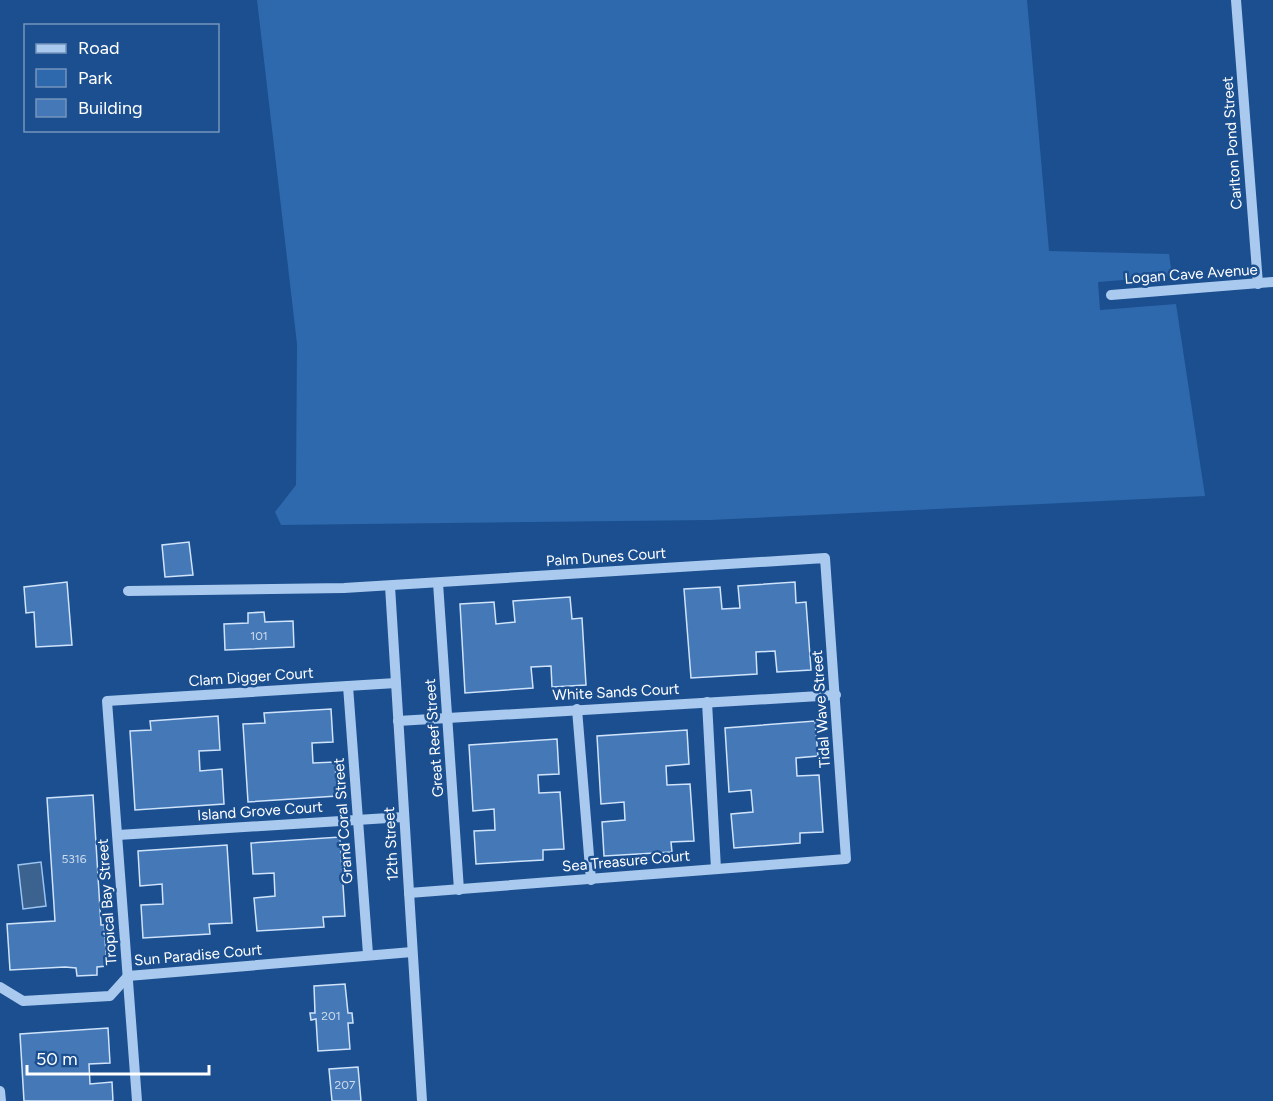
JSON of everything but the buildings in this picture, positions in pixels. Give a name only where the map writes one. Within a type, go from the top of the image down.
[{"type":"street","name":"Carlton Pond Street","points":[[1236,0],[1258,284]]},
{"type":"street","name":"Logan Cave Avenue","points":[[1111,295],[1273,282]]},
{"type":"street","name":"Palm Dunes Court","points":[[128,591],[390,586],[825,558]]},
{"type":"street","name":"Tidal Wave Street","points":[[825,558],[846,859]]},
{"type":"street","name":"Great Reef Street","points":[[438,583],[459,890]]},
{"type":"street","name":"12th Street","points":[[390,586],[422,1101]]},
{"type":"street","name":"Clam Digger Court","points":[[107,701],[396,683]]},
{"type":"street","name":"Grand Coral Street","points":[[348,686],[368,954]]},
{"type":"street","name":"White Sands Court","points":[[398,721],[448,716],[836,695]]},
{"type":"street","name":"Tropical Bay Street","points":[[107,701],[137,1101]]},
{"type":"street","points":[[707,702],[716,869]]},
{"type":"street","points":[[577,710],[591,880]]},
{"type":"street","name":"Island Grove Court","points":[[118,834],[404,817]]},
{"type":"street","name":"Sea Treasure Court","points":[[409,893],[846,859]]},
{"type":"street","name":"Sun Paradise Court","points":[[0,987],[23,1001],[110,996],[128,976],[412,952]]},
{"type":"street","points":[[0,1091],[1,1101]]},
{"type":"green space","points":[[257,0],[1027,0],[1049,251],[1169,254],[1172,276],[1098,282],[1100,310],[1176,304],[1205,496],[710,520],[281,525],[275,512],[296,485],[297,344]]},
{"type":"shaded area","points":[[41,862],[46,906],[23,909],[18,865]]}]
